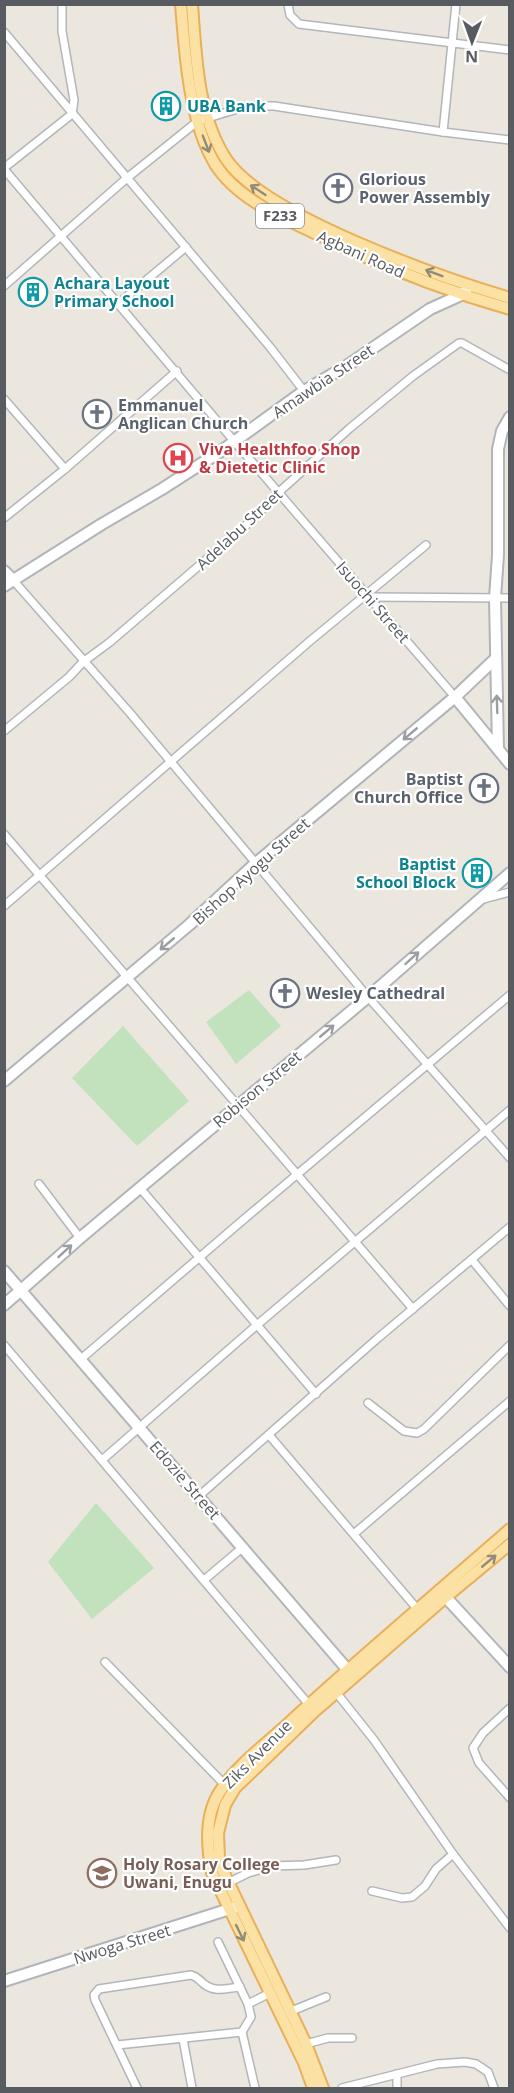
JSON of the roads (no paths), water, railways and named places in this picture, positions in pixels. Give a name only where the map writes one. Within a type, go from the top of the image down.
[{"type":"main road","name":"Agbani Road","points":[[181,4],[188,76],[203,118],[227,160],[255,188],[294,212],[333,231],[471,286],[510,298]]},
{"type":"main road","name":"Agbani Road","points":[[192,4],[203,118],[210,154],[224,176],[268,210],[349,251],[461,296],[510,309]]},
{"type":"main road","points":[[461,296],[471,286]]},
{"type":"main road","name":"Amawbia Street","points":[[8,583],[162,489],[304,391],[348,365],[430,309],[461,296]]},
{"type":"main road","points":[[498,750],[495,598],[498,555],[498,449],[502,431],[510,417]]},
{"type":"main road","points":[[4,570],[8,583]]},
{"type":"main road","name":"Bishop Ayogu Street","points":[[4,1081],[189,926],[256,863],[455,697],[495,659]]},
{"type":"main road","name":"Isuochi Street","points":[[455,697],[510,764]]},
{"type":"main road","name":"Robison Street","points":[[4,1305],[80,1238],[368,997],[510,873]]},
{"type":"main road","name":"Edozie Street","points":[[4,1271],[351,1674]]},
{"type":"main road","name":"Ziks Avenue","points":[[313,2088],[286,2014],[234,1908],[212,1873],[208,1850],[214,1806],[218,1794],[238,1770],[421,1613],[510,1529]]},
{"type":"main road","name":"Ziks Avenue","points":[[443,1593],[510,1544]]},
{"type":"main road","points":[[443,1593],[510,1666]]},
{"type":"main road","name":"Ziks Avenue","points":[[312,1708],[229,1797],[218,1833],[219,1858],[234,1908],[270,1993],[306,2044],[323,2088]]},
{"type":"main road","name":"Nwoga Street","points":[[4,1981],[234,1908]]},
{"type":"street","points":[[4,169],[72,114],[74,100],[62,31],[62,4]]},
{"type":"street","points":[[443,132],[456,4]]},
{"type":"street","points":[[289,5],[290,15],[299,24],[510,50]]},
{"type":"street","points":[[4,32],[270,347],[304,391]]},
{"type":"street","points":[[4,286],[63,237],[127,178],[203,118],[247,106],[274,105],[443,132],[510,140]]},
{"type":"street","name":"Isuochi Street","points":[[4,169],[455,697]]},
{"type":"street","points":[[119,303],[186,247]]},
{"type":"street","name":"Adelabu Street","points":[[4,731],[251,521],[279,492],[367,414],[413,376],[459,343],[510,369]]},
{"type":"street","points":[[4,518],[65,469],[177,371]]},
{"type":"street","points":[[5,402],[65,469]]},
{"type":"street","points":[[4,906],[426,545]]},
{"type":"street","points":[[8,583],[130,713],[368,997],[510,1158]]},
{"type":"street","points":[[368,596],[510,598]]},
{"type":"street","points":[[4,834],[413,1309]]},
{"type":"street","points":[[478,900],[510,892]]},
{"type":"street","points":[[81,1359],[297,1173],[510,995]]},
{"type":"street","points":[[102,1460],[510,1110]]},
{"type":"street","points":[[39,1184],[80,1238]]},
{"type":"street","points":[[140,1188],[316,1394]]},
{"type":"street","points":[[199,1496],[510,1227]]},
{"type":"street","points":[[472,1260],[510,1305]]},
{"type":"street","points":[[368,1403],[404,1431],[417,1433],[424,1429],[510,1345]]},
{"type":"street","points":[[4,1346],[312,1708]]},
{"type":"street","points":[[355,1533],[510,1401]]},
{"type":"street","points":[[269,1435],[421,1613]]},
{"type":"street","points":[[204,1580],[242,1548]]},
{"type":"street","points":[[105,1662],[225,1785]]},
{"type":"street","points":[[334,1689],[374,1740],[453,1854],[510,1928]]},
{"type":"street","points":[[510,1708],[483,1733],[473,1748],[479,1763],[510,1798]]},
{"type":"street","points":[[372,1891],[402,1898],[412,1897],[425,1886],[436,1869],[453,1854]]},
{"type":"street","points":[[228,1883],[248,1873],[273,1866],[304,1865],[336,1860]]},
{"type":"street","points":[[117,2045],[242,2032],[251,2018],[248,2004],[218,1942]]},
{"type":"street","points":[[137,2088],[95,2000],[95,1992],[99,1989],[192,1975],[217,1990],[240,1987]]},
{"type":"street","points":[[248,2004],[270,1993]]},
{"type":"street","points":[[286,2014],[326,1997]]},
{"type":"street","points":[[242,2032],[254,2088]]},
{"type":"street","points":[[306,2044],[328,2038],[352,2038]]},
{"type":"street","points":[[183,2039],[192,2088]]},
{"type":"street","points":[[342,2088],[437,2064],[465,2061],[476,2064],[488,2072],[494,2088]]},
{"type":"street","points":[[397,2074],[398,2088]]},
{"type":"place","name":"UBA Bank","points":[[166,106]]},
{"type":"place","name":"Glorious Power Assembly","points":[[338,188]]},
{"type":"place","name":"Achara Layout Primary School","points":[[33,292]]},
{"type":"place","name":"Emmanuel Anglican Church","points":[[97,414]]},
{"type":"place","name":"Viva Healthfoo Shop & Dietetic Clinic","points":[[178,458]]},
{"type":"place","name":"Baptist Church Office","points":[[484,788]]},
{"type":"place","name":"Baptist School Block","points":[[477,873]]},
{"type":"place","name":"Wesley Cathedral","points":[[285,993]]},
{"type":"place","name":"Holy Rosary College Uwani, Enugu","points":[[102,1873]]}]
